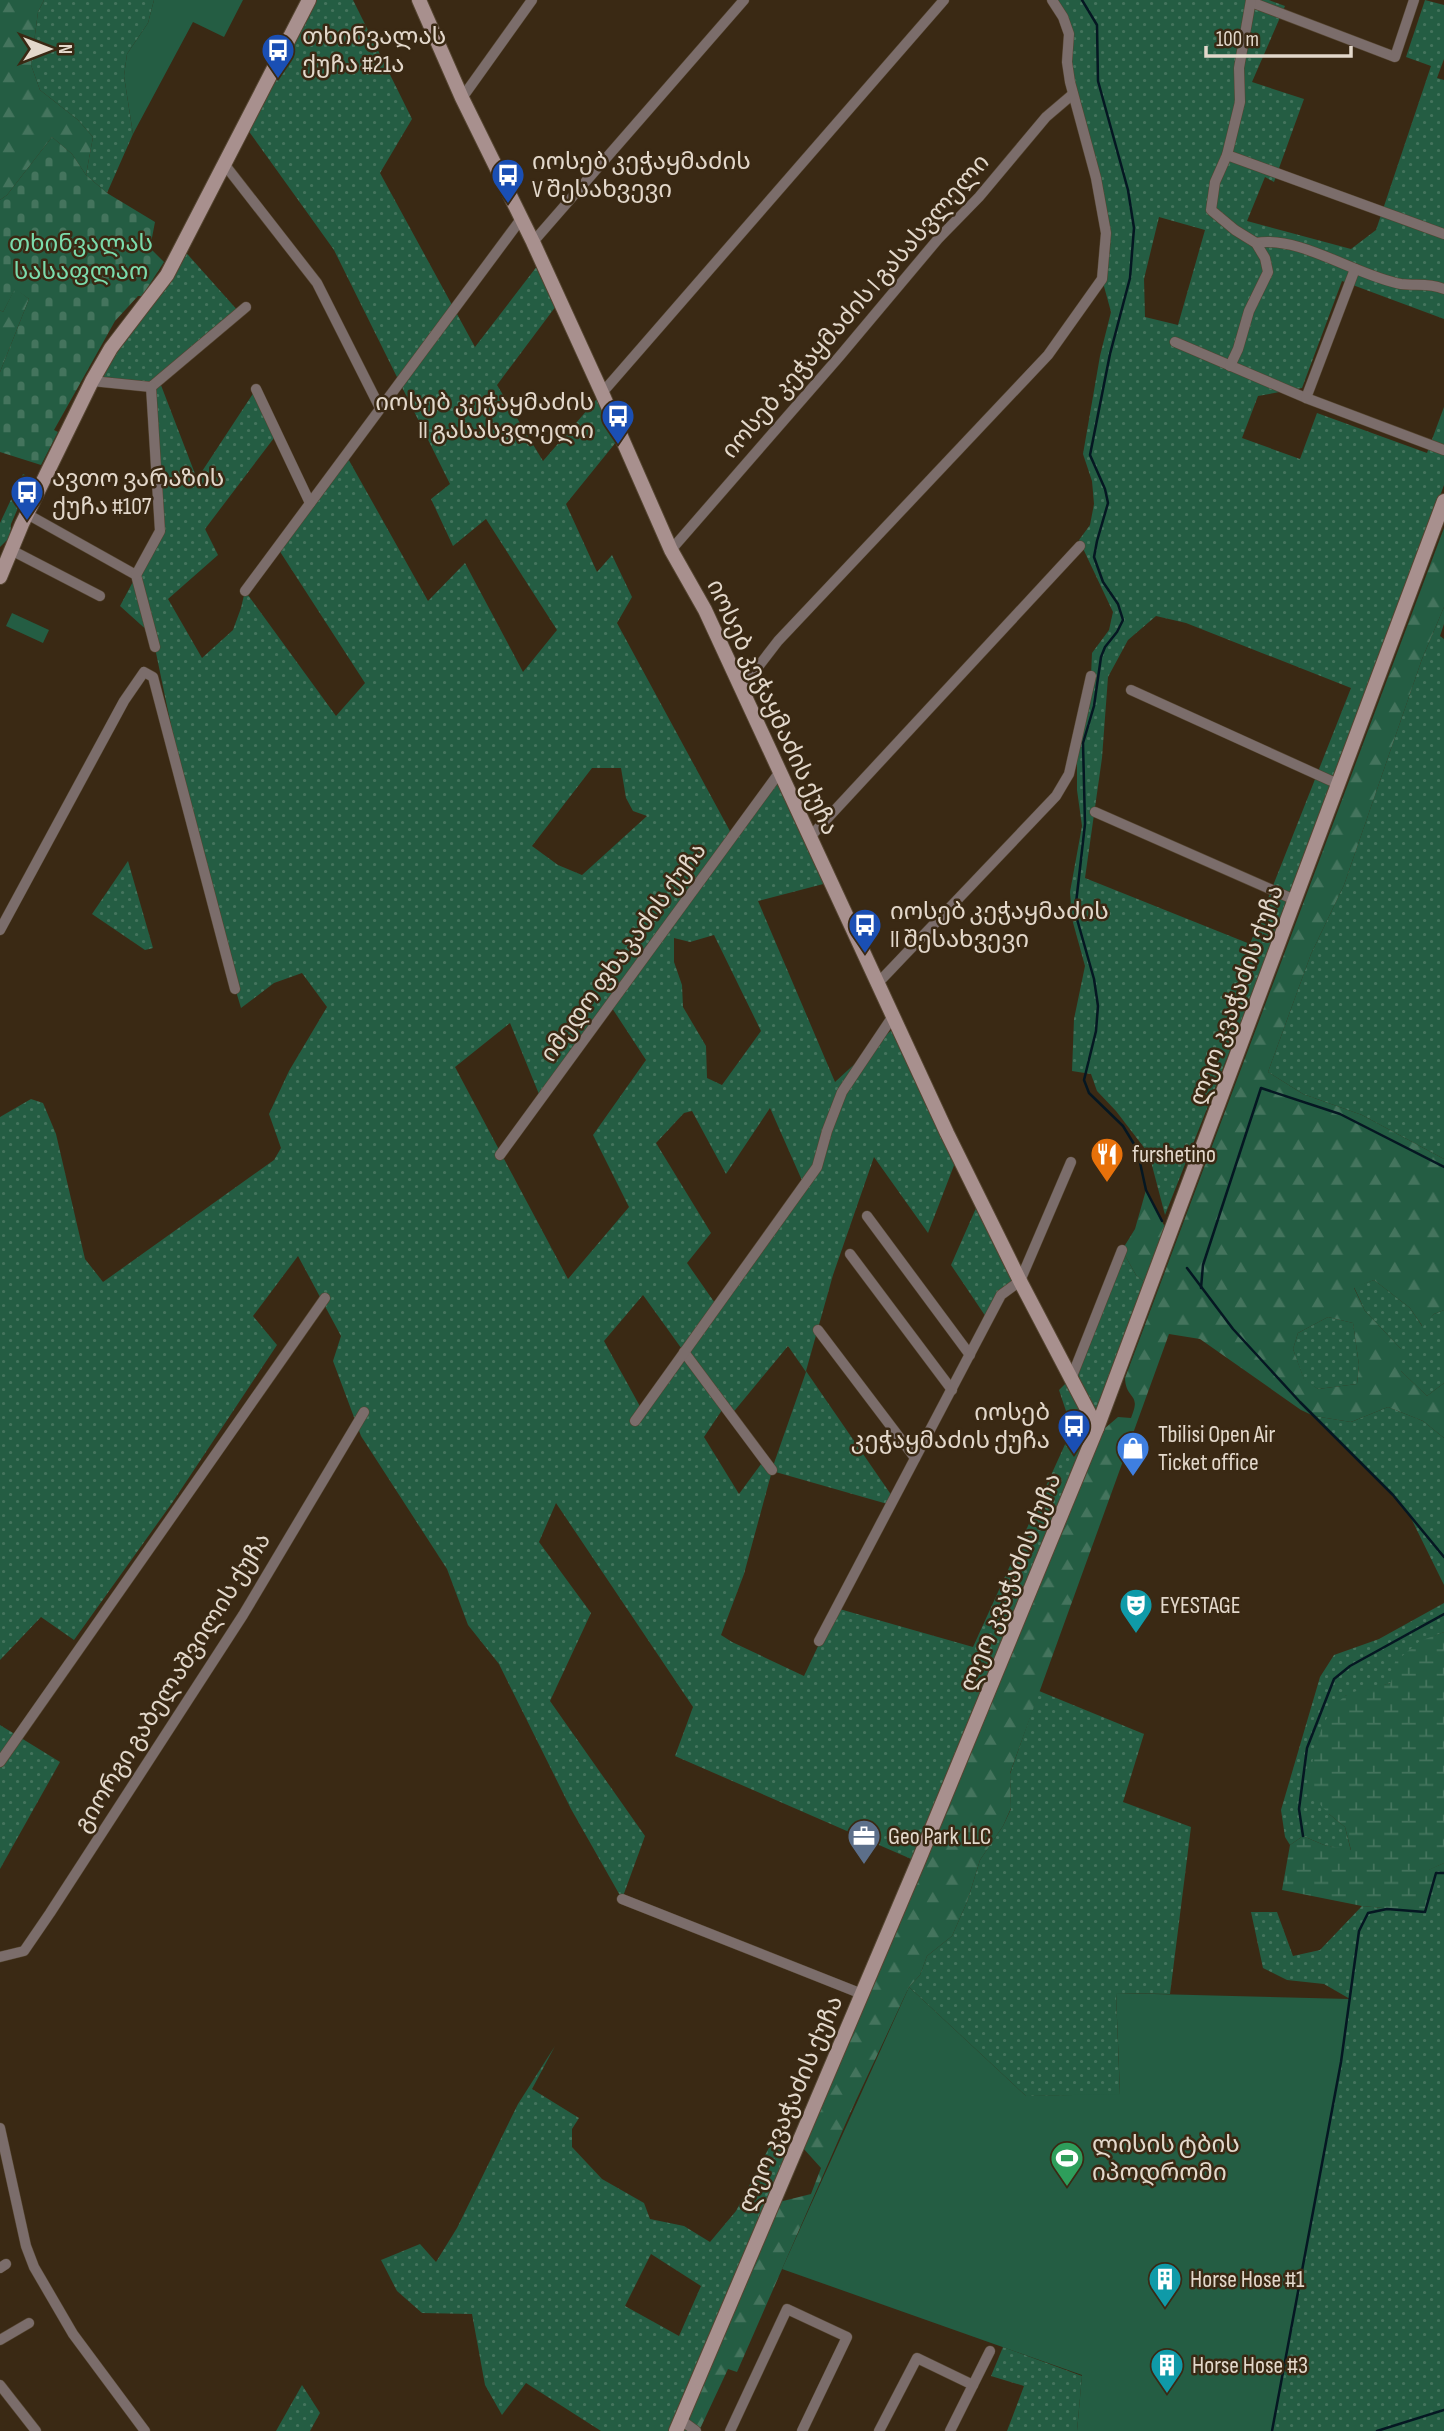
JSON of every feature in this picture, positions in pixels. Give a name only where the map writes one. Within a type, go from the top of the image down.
[{"type":"street","points":[[0,577],[27,514],[92,381],[111,348],[167,275],[309,0]]},
{"type":"street","name":"იოსებ კეჭაყმაძის ქუჩა","points":[[419,0],[462,98],[533,242],[671,550],[705,610],[947,1133],[1097,1428]]},
{"type":"street","points":[[462,98],[533,0]]},
{"type":"street","points":[[533,242],[744,0]]},
{"type":"street","points":[[602,393],[944,0]]},
{"type":"street","points":[[741,689],[778,641],[1048,355],[1102,279],[1106,233],[1096,178],[1067,62],[1069,34],[1063,17],[1052,0]]},
{"type":"street","points":[[1230,366],[1249,312],[1268,272],[1265,258],[1256,243],[1211,210],[1215,182],[1227,155],[1240,102],[1239,68],[1251,1],[1395,57],[1414,0]]},
{"type":"street","name":"იოსებ კეჭაყმაძის I გასასვლელი","points":[[671,550],[938,239],[979,197],[1045,117],[1073,94]]},
{"type":"street","points":[[1227,155],[1444,234]]},
{"type":"street","points":[[225,165],[317,283],[380,408]]},
{"type":"street","points":[[245,591],[521,219]]},
{"type":"street","points":[[1256,243],[1269,240],[1301,248],[1401,284],[1435,285],[1444,289]]},
{"type":"street","points":[[1306,398],[1355,269]]},
{"type":"street","points":[[92,381],[151,387],[246,307]]},
{"type":"street","points":[[1175,342],[1306,398],[1444,450]]},
{"type":"street","points":[[151,387],[160,531],[136,575],[155,647]]},
{"type":"street","points":[[256,389],[310,503]]},
{"type":"street","name":"ლეო კვაჭაძის ქუჩა","points":[[679,2425],[862,1994],[1097,1428],[1444,502]]},
{"type":"street","points":[[27,514],[136,575]]},
{"type":"street","points":[[810,837],[892,745],[1080,546]]},
{"type":"street","points":[[13,551],[100,596]]},
{"type":"street","points":[[0,930],[124,701],[144,672],[153,677],[160,701],[235,989]]},
{"type":"street","points":[[878,983],[1056,796],[1069,774],[1091,676]]},
{"type":"street","points":[[1131,690],[1338,784]]},
{"type":"street","name":"იმედო ფხაკაძის ქუჩა","points":[[500,1155],[779,773]]},
{"type":"street","points":[[1095,812],[1295,900]]},
{"type":"street","points":[[635,1421],[817,1167],[842,1092],[893,1016]]},
{"type":"street","points":[[819,1640],[1001,1295],[1020,1281],[1071,1162]]},
{"type":"street","points":[[867,1216],[970,1355]]},
{"type":"street","points":[[1071,1378],[1122,1250]]},
{"type":"street","points":[[850,1254],[952,1390]]},
{"type":"street","points":[[0,1762],[325,1298]]},
{"type":"street","points":[[818,1330],[915,1458]]},
{"type":"street","points":[[684,1352],[772,1470]]},
{"type":"street","name":"გიორგი გაბელაშვილის ქუჩა","points":[[0,1957],[24,1951],[50,1913],[243,1615],[364,1412]]},
{"type":"street","points":[[622,1899],[862,1994]]},
{"type":"street","points":[[0,2128],[28,2253],[42,2283],[73,2334],[145,2431]]},
{"type":"street","points":[[730,2431],[787,2309],[847,2337],[802,2431]]},
{"type":"street","points":[[0,2340],[29,2323]]},
{"type":"street","points":[[950,2431],[990,2351]]},
{"type":"street","points":[[878,2431],[916,2358],[973,2385]]},
{"type":"street","points":[[0,2385],[36,2431]]},
{"type":"street","points":[[679,2425],[696,2431]]},
{"type":"green space","points":[[0,0],[44,0],[38,12],[31,65],[40,90],[78,120],[93,137],[86,175],[72,154],[52,137],[7,195],[0,200]]},
{"type":"green space","points":[[44,0],[154,0],[148,23],[127,54],[124,76],[133,134],[107,193],[86,175],[93,137],[78,120],[40,90],[31,65],[38,12]]},
{"type":"green space","points":[[154,0],[243,0],[224,37],[193,22],[133,134],[124,76],[127,54],[148,23]]},
{"type":"green space","points":[[312,0],[353,0],[412,119],[380,173],[475,347],[541,261],[559,302],[497,385],[543,461],[602,393],[621,436],[566,504],[597,572],[612,555],[632,597],[617,623],[731,833],[779,773],[831,882],[758,901],[835,1082],[897,1025],[958,1155],[928,1233],[874,1157],[833,1275],[806,1371],[894,1499],[891,1505],[772,1471],[744,1574],[721,1635],[804,1676],[836,1608],[973,1647],[1072,1429],[1059,1390],[1071,1378],[1122,1250],[1136,1275],[1151,1288],[918,1862],[675,1756],[693,1707],[556,1503],[539,1542],[591,1613],[550,1701],[645,1836],[622,1899],[571,1809],[499,1664],[468,1625],[447,1569],[361,1436],[333,1361],[341,1336],[298,1256],[253,1316],[277,1345],[172,1503],[74,1640],[41,1617],[0,1660],[0,1117],[31,1099],[43,1103],[56,1134],[85,1259],[103,1282],[274,1160],[281,1148],[269,1114],[289,1071],[327,1007],[302,973],[274,983],[241,1008],[204,873],[154,643],[150,633],[120,606],[160,531],[151,387],[92,381],[181,247],[240,313],[159,380],[197,479],[256,389],[277,434],[205,529],[218,555],[168,599],[202,658],[233,630],[245,591],[336,716],[365,683],[277,547],[346,455],[428,601],[465,563],[523,672],[557,630],[486,519],[453,546],[431,499],[450,484],[334,250],[245,126]],"holes":[[[592,768],[621,768],[626,798],[633,811],[647,816],[582,875],[558,865],[532,846]],[[714,935],[761,1031],[722,1085],[707,1078],[706,1046],[683,1007],[682,985],[674,962],[674,938],[690,942]],[[612,1008],[646,1060],[593,1135],[629,1207],[568,1279],[455,1067],[510,1023],[543,1104]],[[770,1108],[804,1185],[717,1306],[687,1263],[711,1233],[656,1143],[684,1113],[692,1111],[726,1174]],[[643,1295],[684,1352],[642,1410],[604,1341]],[[788,1346],[806,1372],[772,1469],[764,1460],[739,1494],[704,1437],[724,1407],[731,1415]]]},
{"type":"green space","points":[[1052,0],[1269,0],[1285,6],[1252,82],[1304,99],[1274,182],[1265,177],[1247,221],[1351,249],[1376,230],[1431,66],[1406,57],[1425,0],[1444,5],[1444,59],[1437,78],[1444,80],[1444,319],[1342,281],[1302,388],[1258,396],[1242,438],[1300,459],[1317,413],[1427,453],[1444,407],[1444,485],[1335,784],[1165,1215],[1149,1154],[1097,1091],[1091,1074],[1072,1071],[1074,1019],[1085,966],[1072,919],[1070,892],[1082,826],[1077,790],[1077,744],[1091,676],[1092,653],[1109,630],[1113,612],[1079,540],[1090,525],[1094,504],[1092,481],[1083,454],[1100,356],[1111,312],[1102,279],[1106,233],[1070,82],[1069,34]],"holes":[[[1159,217],[1205,230],[1178,325],[1145,317],[1144,279]],[[1156,616],[1186,623],[1351,688],[1250,944],[1085,878],[1102,758],[1108,677],[1128,640]]]},
{"type":"green space","name":"თხინვალას სასაფლაო","points":[[52,137],[72,154],[86,175],[107,193],[155,222],[150,248],[164,262],[142,296],[138,296],[115,321],[54,430],[58,432],[41,465],[0,452],[0,372],[29,299],[15,289],[3,312],[0,310],[0,200],[7,195]]},
{"type":"green space","points":[[15,288],[29,299],[0,372],[0,310],[3,312]]},
{"type":"green space","points":[[23,474],[31,478],[11,524],[10,537],[0,547],[0,523]]},
{"type":"green space","points":[[1444,528],[1444,607],[1422,659],[1344,885],[1311,954],[1268,1072],[1303,1094],[1362,1115],[1444,1159],[1444,1310],[1434,1314],[1423,1327],[1410,1308],[1374,1280],[1354,1288],[1365,1311],[1401,1349],[1401,1371],[1427,1396],[1444,1383],[1444,1438],[1423,1421],[1388,1407],[1351,1422],[1314,1416],[1301,1410],[1200,1339],[1169,1334],[1010,1773],[1011,1808],[1003,1826],[980,1860],[967,1902],[952,1936],[927,1956],[920,1975],[909,1987],[852,2109],[737,2372],[728,2369],[699,2431],[681,2431],[779,2202],[811,2194],[821,2168],[803,2148],[1104,1429],[1118,1417],[1131,1418],[1135,1404],[1125,1378]],"holes":[[[1328,1317],[1353,1323],[1359,1365],[1357,1384],[1318,1389],[1304,1379],[1293,1349],[1298,1333]]]},
{"type":"green space","points":[[1444,607],[1444,624],[1440,636],[1444,639],[1444,1159],[1362,1115],[1303,1094],[1268,1072],[1311,954],[1344,885],[1422,659]]},
{"type":"green space","points":[[12,613],[49,630],[43,643],[6,626]]},
{"type":"green space","points":[[128,861],[153,948],[145,950],[92,914]]},
{"type":"green space","points":[[1146,1190],[1170,1237],[1151,1288],[1136,1275],[1122,1250],[1135,1229]]},
{"type":"green space","points":[[980,1199],[1020,1281],[1001,1295],[988,1320],[951,1265]]},
{"type":"green space","points":[[1374,1280],[1410,1308],[1422,1326],[1434,1314],[1444,1310],[1444,1383],[1427,1396],[1401,1371],[1401,1349],[1365,1311],[1354,1287]]},
{"type":"green space","points":[[1328,1317],[1353,1323],[1359,1365],[1357,1384],[1318,1389],[1304,1380],[1293,1349],[1298,1333]]},
{"type":"green space","points":[[1388,1407],[1423,1421],[1444,1438],[1444,1585],[1409,1514],[1314,1416],[1351,1422]]},
{"type":"green space","points":[[1444,1603],[1444,1632],[1420,1642],[1391,1683],[1345,1696],[1329,1814],[1345,1827],[1351,1851],[1324,1845],[1303,1836],[1290,1845],[1285,1837],[1281,1810],[1320,1677],[1334,1655],[1379,1639]]},
{"type":"green space","points":[[1444,1632],[1444,1863],[1429,1870],[1436,1873],[1425,1912],[1362,1906],[1282,1890],[1290,1845],[1303,1836],[1324,1845],[1351,1850],[1345,1827],[1310,1794],[1317,1741],[1328,1717],[1344,1697],[1359,1690],[1391,1683],[1395,1662],[1420,1641]]},
{"type":"green space","points":[[1039,1691],[1144,1734],[1123,1802],[1191,1827],[1170,1994],[1116,1993],[1120,2095],[1026,2096],[909,1987],[920,1975],[927,1956],[952,1936],[967,1902],[980,1860],[1011,1809],[1010,1774]]},
{"type":"green space","points":[[0,1725],[60,1762],[0,1869]]},
{"type":"green space","points":[[1444,1863],[1444,2431],[1272,2431],[1341,2062],[1350,1999],[1324,1984],[1287,1980],[1263,1968],[1251,1912],[1277,1912],[1293,1956],[1320,1950],[1362,1906],[1425,1912],[1428,1870]]},
{"type":"green space","name":"ლისის ტბის იპოდრომი","points":[[909,1987],[1026,2096],[1120,2094],[1116,1993],[1350,1999],[1341,2062],[1272,2431],[1077,2431],[1082,2375],[782,2269]]},
{"type":"green space","points":[[555,2046],[532,2089],[579,2118],[572,2129],[572,2147],[602,2179],[644,2203],[650,2219],[684,2226],[710,2242],[736,2211],[773,2140],[795,2152],[676,2431],[601,2431],[526,2383],[502,2415],[485,2385],[472,2314],[422,2313],[397,2291],[381,2260],[420,2244],[436,2262],[457,2228],[518,2104]],"holes":[[[651,2254],[701,2286],[679,2336],[625,2306]]]},
{"type":"green space","points":[[1003,2347],[1082,2376],[1077,2431],[1007,2431],[1024,2386],[991,2376]]},
{"type":"green space","points":[[302,2385],[320,2413],[310,2431],[276,2431]]},
{"type":"waterway","points":[[1082,0],[1097,25],[1098,81],[1128,190],[1134,228],[1130,278],[1110,354],[1090,455],[1105,489],[1108,503],[1094,557],[1103,582],[1118,604],[1123,620],[1101,657],[1094,706],[1083,743],[1085,824],[1075,912],[1094,979],[1098,1006],[1096,1031],[1084,1080],[1089,1093],[1123,1126],[1137,1149],[1146,1190],[1162,1221]]},
{"type":"waterway","points":[[1201,1288],[1203,1265],[1261,1088],[1340,1114],[1444,1167]]},
{"type":"waterway","points":[[1187,1268],[1233,1329],[1300,1402],[1393,1495],[1444,1557]]},
{"type":"waterway","points":[[1303,1836],[1299,1809],[1307,1748],[1334,1679],[1350,1666],[1444,1614]]},
{"type":"waterway","points":[[1272,2431],[1341,2062],[1359,1931],[1368,1913],[1387,1909],[1425,1912],[1436,1873],[1444,1873]]},
{"type":"waterway","points":[[1377,2431],[1444,2410]]},
{"type":"place","name":"თხინვალას ქუჩა #21ა","points":[[278,80]]},
{"type":"place","name":"იოსებ კეჭაყმაძის V შესახვევი","points":[[508,205]]},
{"type":"place","name":"იოსებ კეჭაყმაძის II გასასვლელი","points":[[618,446]]},
{"type":"place","name":"ავთო ვარაზის ქუჩა #107","points":[[27,522]]},
{"type":"place","name":"იოსებ კეჭაყმაძის II შესახვევი","points":[[865,955]]},
{"type":"place","name":"furshetino","points":[[1107,1184]]},
{"type":"place","name":"იოსებ კეჭაყმაძის ქუჩა","points":[[1074,1456]]},
{"type":"place","name":"Tbilisi Open Air Ticket office","points":[[1133,1478]]},
{"type":"place","name":"EYESTAGE","points":[[1136,1635]]},
{"type":"place","name":"Geo Park LLC","points":[[864,1866]]},
{"type":"place","name":"ლისის ტბის იპოდრომი","points":[[1067,2188]]},
{"type":"place","name":"Horse Hose #1","points":[[1165,2309]]},
{"type":"place","name":"Horse Hose #3","points":[[1167,2395]]}]
